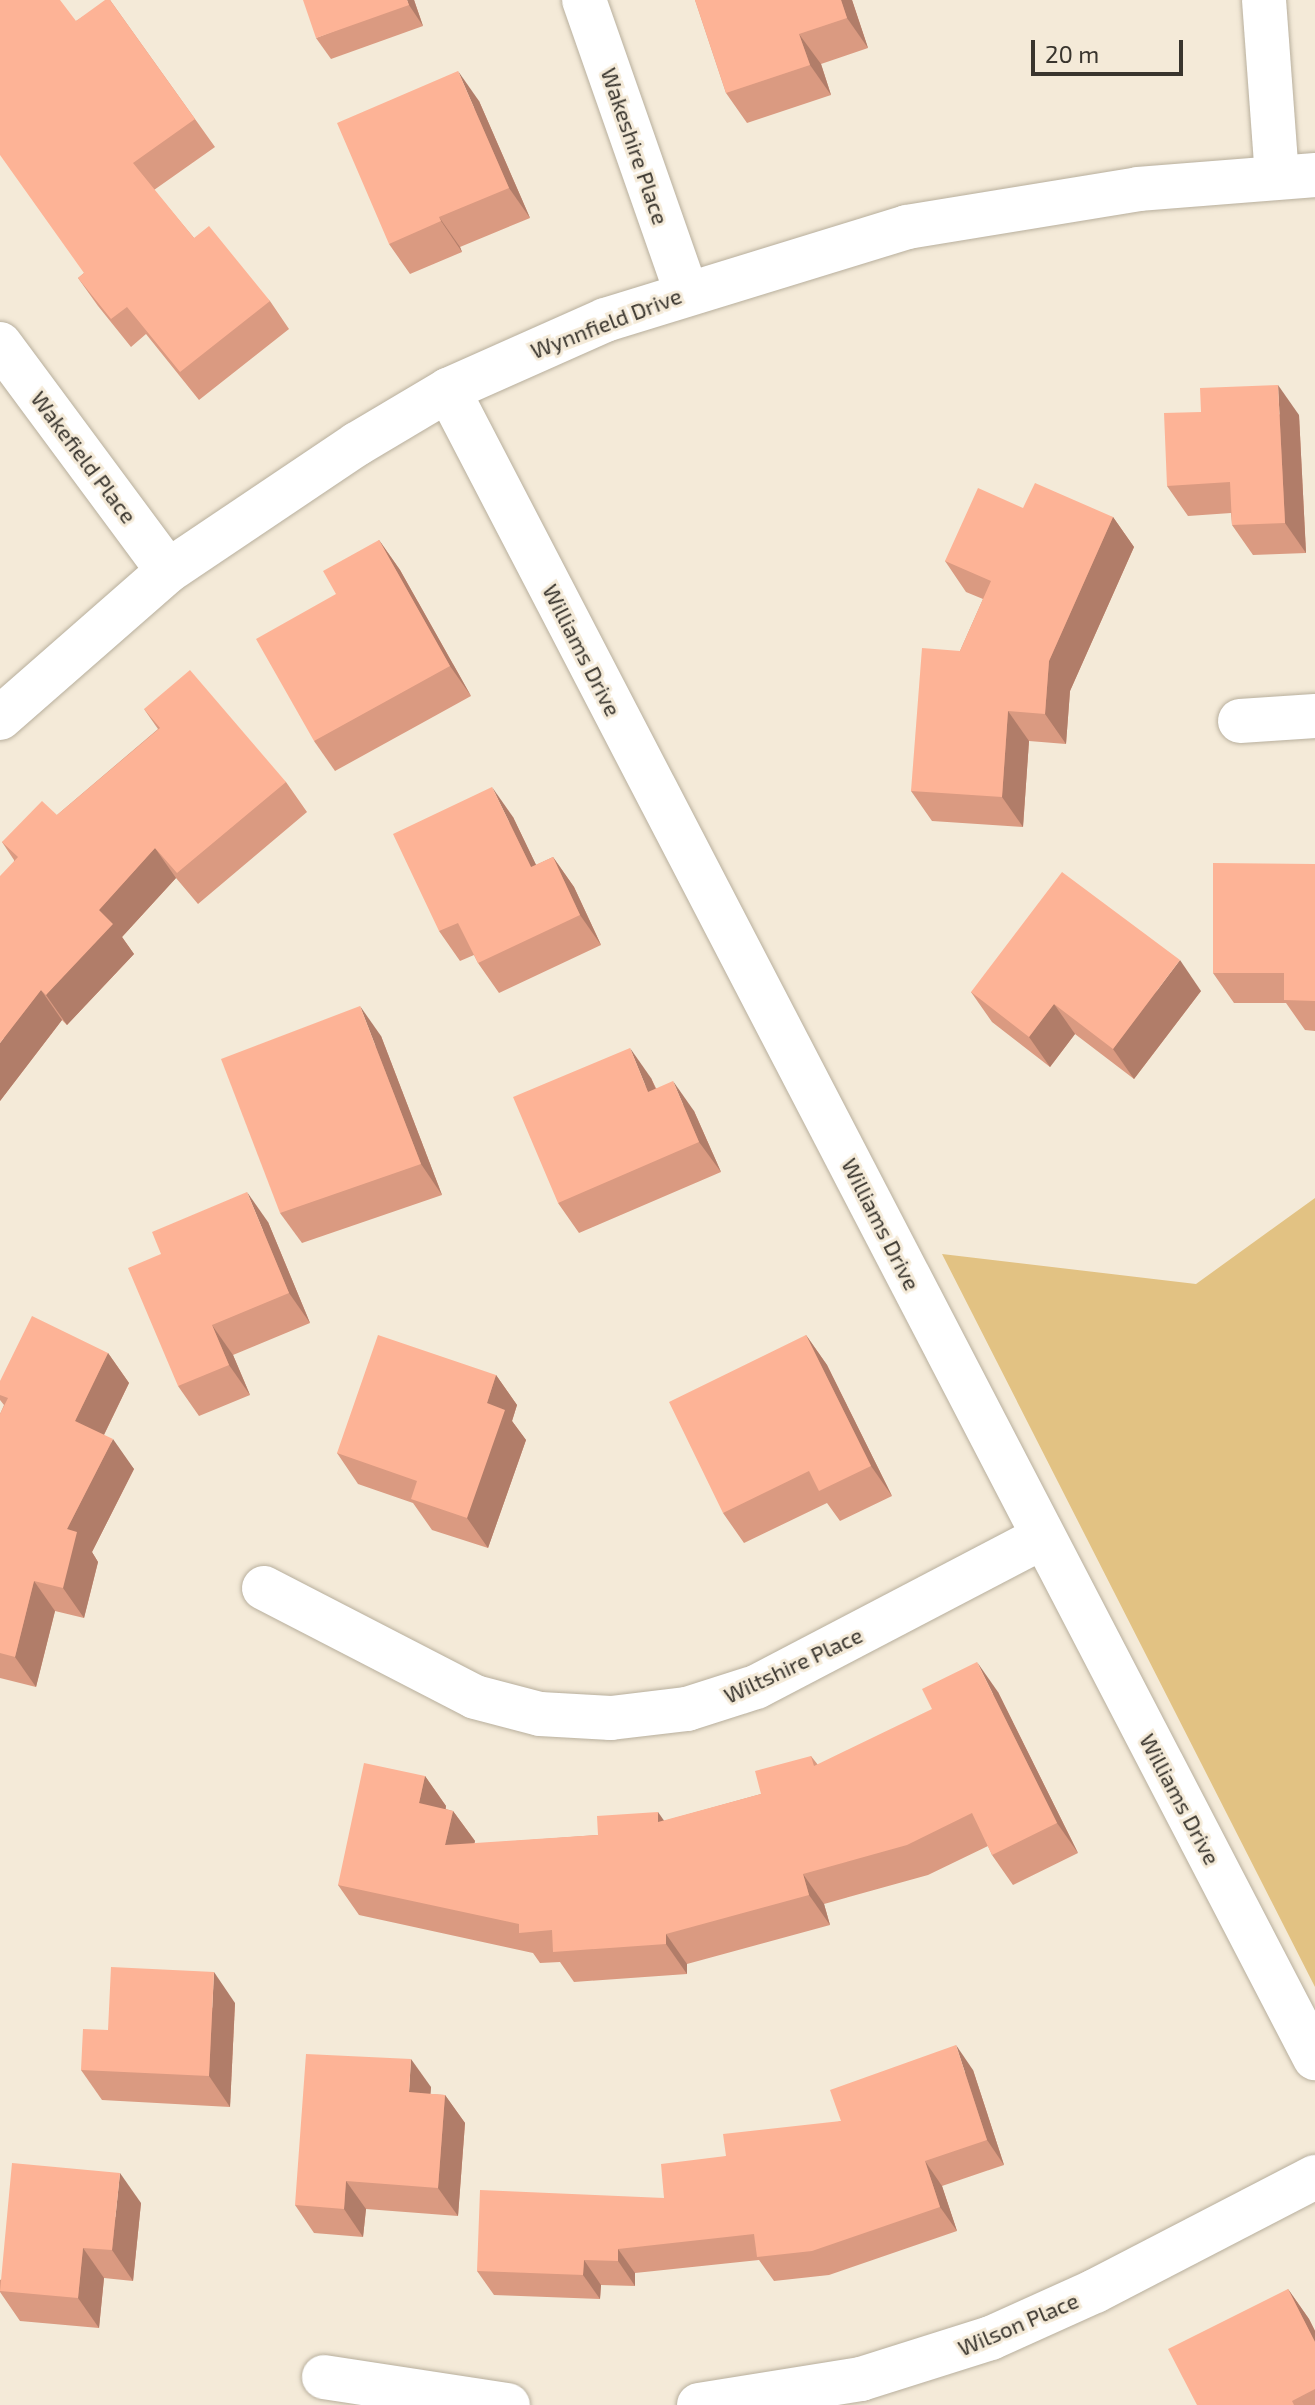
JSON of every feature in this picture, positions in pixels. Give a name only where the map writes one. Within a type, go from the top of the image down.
[{"type":"street","name":"Wakeshire Place","points":[[584,0],[686,292]]},
{"type":"street","points":[[1264,0],[1296,176]]},
{"type":"street","name":"Wynnfield Drive","points":[[0,718],[168,571],[448,390],[605,320],[686,292],[892,231],[965,216],[1138,189],[1296,176]]},
{"type":"street","name":"Wakefield Place","points":[[0,344],[168,571]]},
{"type":"street","name":"Williams Drive","points":[[448,390],[1315,2058]]},
{"type":"street","points":[[1240,721],[1315,716]]},
{"type":"street","name":"Wiltshire Place","points":[[264,1588],[475,1697],[540,1714],[611,1718],[687,1709],[756,1687],[1043,1537]]},
{"type":"street","name":"Wilson Place","points":[[699,2405],[861,2379],[991,2338],[1095,2291],[1315,2177]]},
{"type":"street","points":[[324,2377],[508,2405]]},
{"type":"shaded area","points":[[1315,1198],[1315,1987],[942,1254],[1196,1284]]},
{"type":"building","points":[[0,0],[60,0],[76,21],[105,0],[110,0],[195,119],[133,163],[194,238],[209,226],[270,301],[180,372],[127,307],[111,319],[78,278],[84,273],[0,155]]},
{"type":"building","points":[[303,0],[407,0],[409,5],[316,38]]},
{"type":"building","points":[[695,0],[841,0],[847,18],[799,34],[810,65],[726,93]]},
{"type":"building","points":[[458,71],[509,188],[439,217],[441,221],[389,244],[337,123]]},
{"type":"building","points":[[1278,385],[1285,523],[1232,525],[1230,482],[1167,486],[1164,413],[1201,412],[1200,388]]},
{"type":"building","points":[[1035,483],[1113,517],[1049,661],[1045,714],[1008,711],[1002,797],[911,791],[922,648],[960,651],[991,581],[945,561],[978,488],[1023,508]]},
{"type":"building","points":[[379,540],[450,666],[314,741],[256,639],[336,594],[323,571]]},
{"type":"building","points":[[190,670],[286,782],[177,873],[155,848],[99,910],[113,924],[46,995],[41,990],[0,1043],[0,876],[18,857],[2,842],[42,801],[57,815],[160,728],[144,709]]},
{"type":"building","points":[[492,787],[531,867],[553,857],[580,915],[478,963],[458,923],[439,931],[393,834]]},
{"type":"building","points":[[1213,863],[1315,864],[1315,1001],[1284,1000],[1284,973],[1213,973]]},
{"type":"building","points":[[1062,872],[1180,960],[1113,1049],[1054,1004],[1029,1037],[971,992]]},
{"type":"building","points":[[360,1006],[421,1164],[280,1213],[221,1059]]},
{"type":"building","points":[[630,1048],[648,1092],[673,1081],[699,1142],[558,1203],[513,1097]]},
{"type":"building","points":[[247,1192],[289,1293],[212,1325],[229,1365],[178,1386],[128,1268],[161,1254],[152,1232]]},
{"type":"building","points":[[32,1316],[108,1353],[75,1421],[113,1439],[67,1529],[77,1532],[63,1588],[34,1581],[15,1657],[0,1653],[0,1414],[8,1398],[0,1395],[0,1381]]},
{"type":"building","points":[[378,1335],[496,1375],[487,1403],[505,1410],[467,1518],[411,1499],[417,1481],[337,1453]]},
{"type":"building","points":[[806,1335],[871,1466],[819,1491],[809,1471],[723,1513],[669,1402]]},
{"type":"building","points":[[977,1662],[1057,1823],[992,1855],[972,1813],[907,1845],[803,1874],[809,1895],[666,1934],[666,1944],[553,1952],[552,1930],[519,1933],[519,1924],[338,1885],[364,1763],[425,1776],[419,1803],[453,1811],[445,1845],[598,1835],[597,1816],[658,1812],[658,1822],[761,1794],[755,1771],[811,1756],[814,1766],[932,1709],[922,1689]]},
{"type":"building","points":[[111,1967],[214,1972],[209,2076],[81,2070],[83,2029],[108,2030]]},
{"type":"building","points":[[956,2045],[987,2140],[925,2161],[940,2207],[812,2251],[757,2257],[754,2234],[618,2249],[618,2261],[584,2260],[583,2275],[477,2271],[480,2190],[664,2198],[661,2164],[726,2156],[723,2134],[841,2121],[830,2090]]},
{"type":"building","points":[[306,2054],[411,2059],[409,2092],[445,2095],[438,2188],[346,2181],[344,2209],[295,2205]]},
{"type":"building","points":[[12,2163],[120,2173],[112,2250],[83,2248],[78,2298],[0,2291]]},
{"type":"building","points":[[1288,2289],[1315,2342],[1315,2389],[1292,2401],[1294,2405],[1197,2405],[1168,2349]]}]
